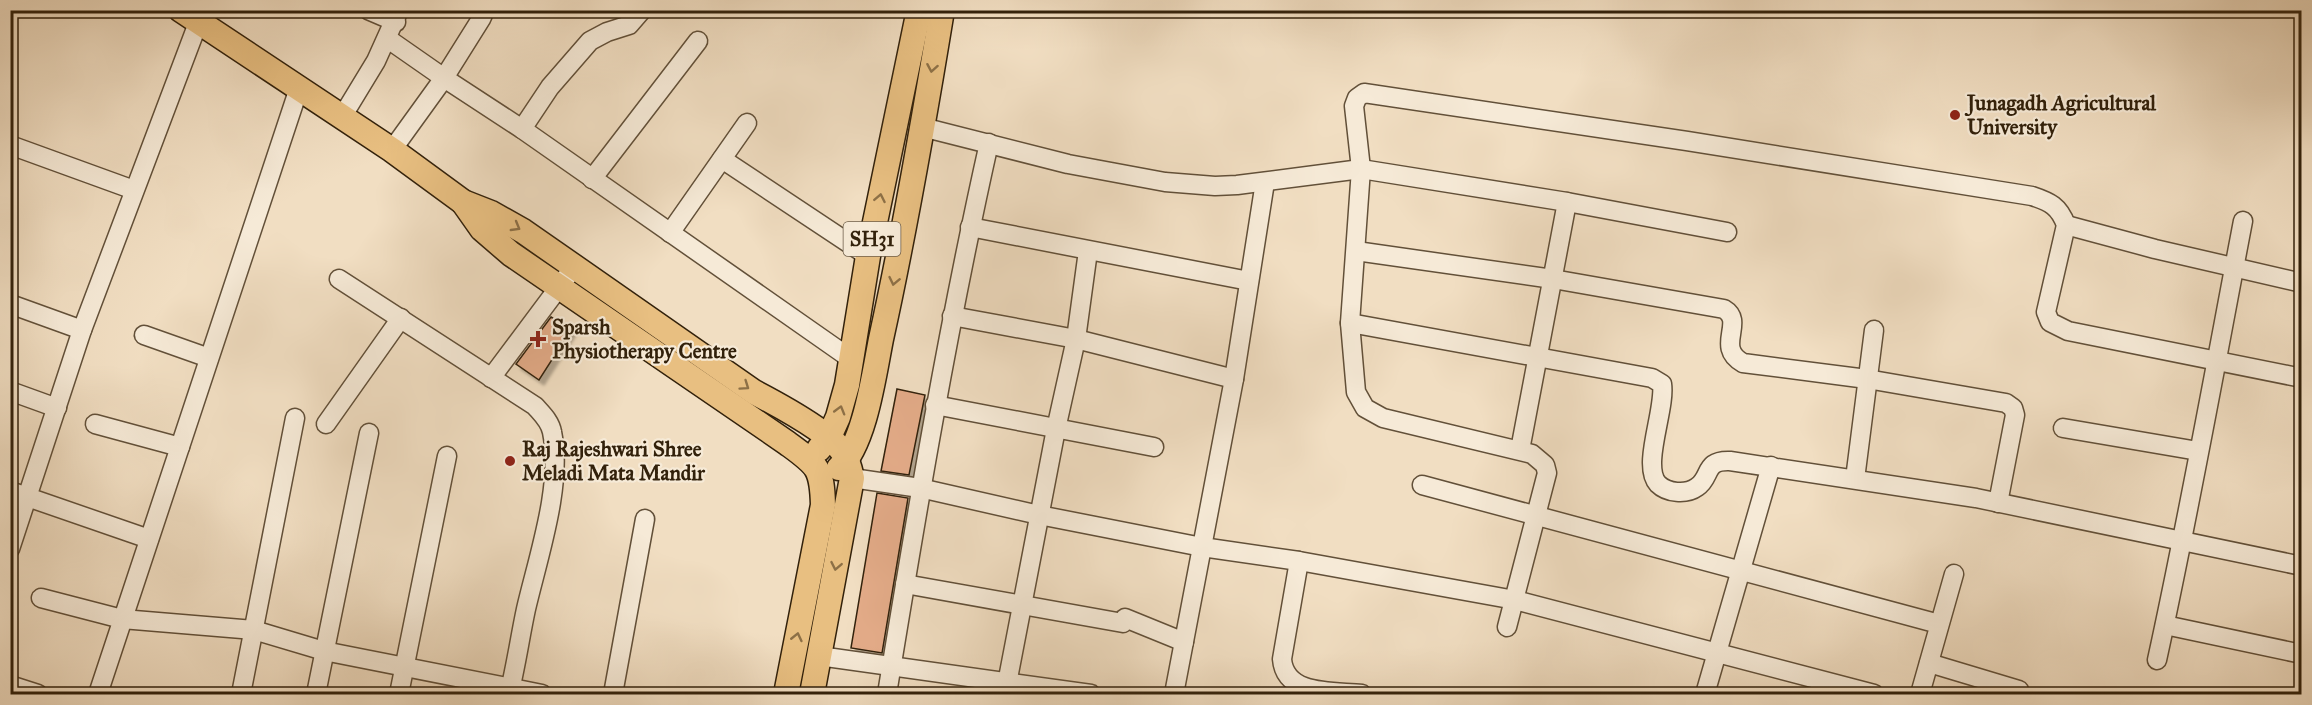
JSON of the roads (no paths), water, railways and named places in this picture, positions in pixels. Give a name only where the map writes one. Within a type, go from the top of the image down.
[{"type":"main road","name":"SH31","points":[[810,459],[829,437],[838,417],[851,359],[868,256],[919,10]]},
{"type":"main road","points":[[813,694],[850,469],[867,407],[904,237],[942,10]]},
{"type":"main road","points":[[190,16],[392,150],[463,202],[491,213],[523,231],[754,392],[791,412],[829,437],[841,449],[850,469]]},
{"type":"main road","points":[[463,202],[482,229],[511,254],[810,459],[819,471],[823,506],[786,694]]},
{"type":"main road","points":[[822,483],[850,469]]},
{"type":"street","points":[[342,117],[388,39],[398,16],[368,10]]},
{"type":"street","points":[[392,150],[444,78],[481,20],[484,10]]},
{"type":"street","points":[[522,129],[550,87],[590,41],[607,32],[629,25],[642,10]]},
{"type":"street","points":[[10,549],[82,330],[134,190],[190,16]]},
{"type":"street","points":[[388,39],[522,129],[851,359]]},
{"type":"street","points":[[592,179],[698,41]]},
{"type":"street","points":[[98,694],[299,88]]},
{"type":"street","points":[[1507,627],[1538,515],[1547,473],[1545,465],[1532,454],[1520,450],[1383,418],[1365,408],[1356,392],[1350,323],[1356,251],[1354,106],[1357,98],[1364,93],[2032,196],[2054,204],[2062,214],[2066,225],[2046,312],[2050,322],[2068,331],[2301,378]]},
{"type":"street","points":[[670,233],[747,123]]},
{"type":"street","points":[[922,127],[1068,164],[1166,182],[1215,186],[1265,182],[1356,169],[1567,202],[1727,232]]},
{"type":"street","points":[[887,694],[920,488],[951,316],[989,143]]},
{"type":"street","points":[[10,145],[134,190]]},
{"type":"street","points":[[722,159],[868,256]]},
{"type":"street","points":[[1174,694],[1234,379],[1265,182]]},
{"type":"street","points":[[1520,450],[1567,202]]},
{"type":"street","points":[[2157,660],[2184,540],[2198,451],[2243,221]]},
{"type":"street","points":[[2066,225],[2155,249],[2301,283]]},
{"type":"street","points":[[970,227],[1249,281]]},
{"type":"street","points":[[1006,689],[1056,429],[1077,339],[1088,251]]},
{"type":"street","points":[[1356,251],[1553,279],[1724,309],[1730,313],[1732,318],[1730,349],[1732,355],[1743,363],[1867,379],[2006,403],[2013,408],[2015,415],[1998,503]]},
{"type":"street","points":[[491,378],[574,267]]},
{"type":"street","points":[[339,279],[535,406],[547,420],[552,432],[552,486],[548,518],[510,691]]},
{"type":"street","points":[[10,304],[82,330]]},
{"type":"street","points":[[951,316],[1077,339],[1234,379]]},
{"type":"street","points":[[326,424],[401,318]]},
{"type":"street","points":[[1350,323],[1652,378],[1662,384],[1664,395],[1652,457],[1653,475],[1659,484],[1674,492],[1688,492],[1699,487],[1705,474],[1719,461],[1772,466],[1998,503],[2301,566]]},
{"type":"street","points":[[1855,479],[1874,330]]},
{"type":"street","points":[[144,335],[209,358]]},
{"type":"street","points":[[10,391],[57,408]]},
{"type":"street","points":[[935,405],[1154,447]]},
{"type":"street","points":[[241,694],[294,418]]},
{"type":"street","points":[[95,424],[180,447]]},
{"type":"street","points":[[2063,428],[2198,451]]},
{"type":"street","points":[[316,694],[369,433]]},
{"type":"street","points":[[399,694],[447,456]]},
{"type":"street","points":[[1705,694],[1772,466]]},
{"type":"street","points":[[850,469],[920,488],[1039,515],[1202,547],[1299,561],[1515,600],[1717,654],[1812,687],[1874,694]]},
{"type":"street","points":[[1422,485],[1939,624]]},
{"type":"street","points":[[10,491],[149,539]]},
{"type":"street","points":[[613,694],[645,519]]},
{"type":"street","points":[[1299,561],[1282,659],[1283,670],[1289,680],[1301,687],[1362,694]]},
{"type":"street","points":[[1920,694],[1954,574]]},
{"type":"street","points":[[905,584],[1124,621],[1184,642]]},
{"type":"street","points":[[41,598],[122,619],[254,630],[324,651],[510,691],[542,694]]},
{"type":"street","points":[[2165,625],[2297,652]]},
{"type":"street","points":[[819,656],[1006,689],[1091,694]]},
{"type":"street","points":[[1929,663],[2019,690]]},
{"type":"street","points":[[10,685],[38,694]]},
{"type":"place","name":"Junagadh Agricultural University","points":[[1955,115]]},
{"type":"place","name":"Sparsh Physiotherapy Centre","points":[[538,339]]},
{"type":"place","name":"Raj Rajeshwari Shree Meladi Mata Mandir","points":[[510,461]]}]
